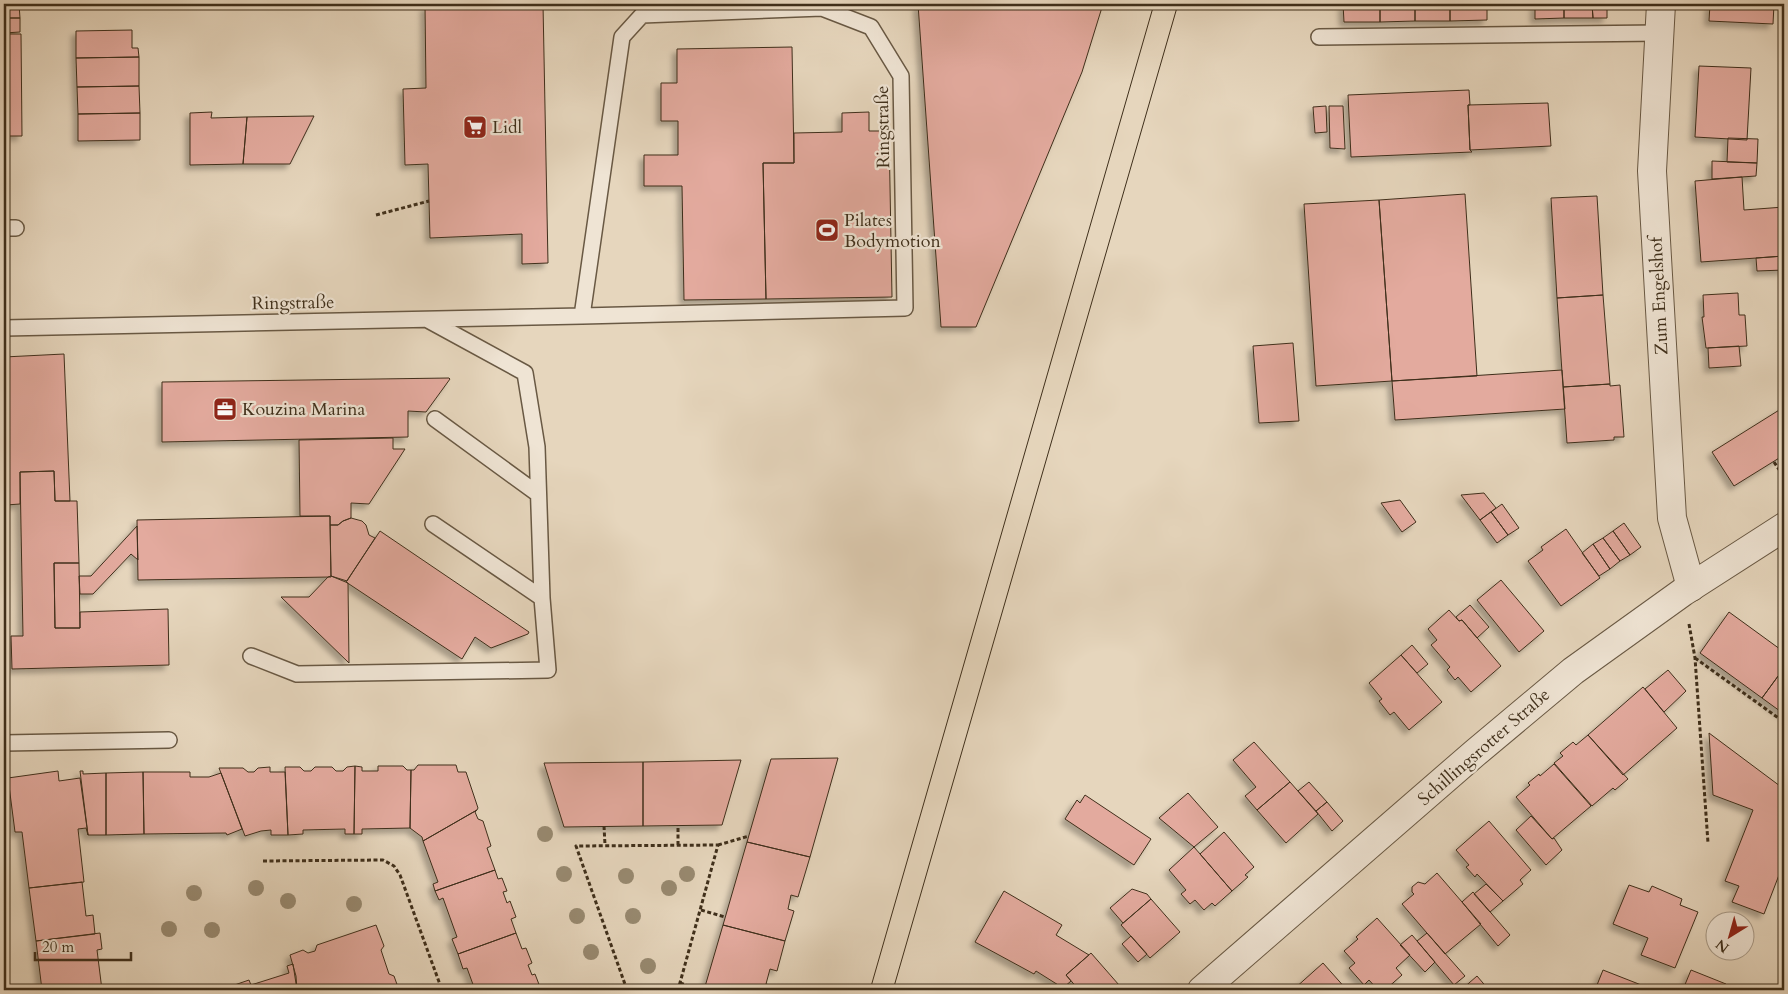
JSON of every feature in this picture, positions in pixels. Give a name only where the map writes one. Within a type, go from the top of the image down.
[{"type":"street","name":"Zum Engelshof","points":[[1661,4],[1652,171],[1672,518],[1687,589]]},
{"type":"street","name":"Schillingsrotter Straße","points":[[1202,990],[1475,753],[1573,671],[1687,589],[1784,527]]},
{"type":"lane","name":"Ringstraße","points":[[4,328],[582,316],[905,308],[901,76],[871,27],[822,8],[642,15],[622,36],[606,159],[582,316]]},
{"type":"lane","points":[[1319,37],[1660,34]]},
{"type":"lane","points":[[251,656],[297,674],[548,670],[542,598],[536,446],[525,373],[426,319]]},
{"type":"lane","points":[[435,419],[538,494]]},
{"type":"lane","points":[[433,524],[542,598]]},
{"type":"lane","points":[[4,743],[169,740]]},
{"type":"path","points":[[376,215],[428,201]]},
{"type":"path","points":[[1774,462],[1784,477]]},
{"type":"path","points":[[1687,589],[1695,658],[1708,842]]},
{"type":"path","points":[[1695,658],[1784,722]]},
{"type":"path","points":[[604,826],[605,846]]},
{"type":"path","points":[[678,826],[678,845]]},
{"type":"path","points":[[627,990],[576,846],[718,845],[749,836]]},
{"type":"path","points":[[678,990],[718,845]]},
{"type":"path","points":[[263,861],[383,860],[394,866],[400,875],[442,990]]},
{"type":"path","points":[[700,910],[725,917]]},
{"type":"path","points":[[680,983],[701,990]]},
{"type":"building","points":[[4,4],[19,4],[20,18],[4,18]]},
{"type":"building","name":"Lidl","points":[[543,4],[548,263],[522,264],[522,234],[430,238],[428,164],[405,165],[403,89],[426,88],[425,6]]},
{"type":"building","points":[[918,4],[1103,4],[1082,72],[976,327],[941,327]]},
{"type":"building","points":[[1343,4],[1380,4],[1380,22],[1344,22]]},
{"type":"building","points":[[1380,4],[1415,4],[1415,21],[1380,22]]},
{"type":"building","points":[[1415,4],[1450,4],[1450,21],[1415,21]]},
{"type":"building","points":[[1450,4],[1487,4],[1487,20],[1450,21]]},
{"type":"building","points":[[1535,4],[1564,4],[1564,18],[1535,19]]},
{"type":"building","points":[[1564,4],[1592,4],[1593,18],[1564,18]]},
{"type":"building","points":[[1592,4],[1607,4],[1607,18],[1593,18]]},
{"type":"building","points":[[1710,4],[1774,4],[1773,24],[1709,21]]},
{"type":"building","points":[[4,18],[20,18],[20,32],[4,33]]},
{"type":"building","points":[[132,30],[132,48],[138,48],[139,57],[76,58],[76,31]]},
{"type":"building","points":[[4,34],[21,34],[22,136],[4,136]]},
{"type":"building","points":[[792,47],[794,163],[763,163],[766,299],[684,300],[682,186],[644,186],[644,155],[678,155],[678,121],[661,121],[661,83],[677,83],[677,49]]},
{"type":"building","points":[[139,57],[139,86],[77,87],[76,58]]},
{"type":"building","points":[[1699,66],[1751,68],[1747,140],[1695,137]]},
{"type":"building","points":[[139,86],[140,113],[78,114],[77,87]]},
{"type":"building","points":[[1469,90],[1470,150],[1472,152],[1351,157],[1348,95]]},
{"type":"building","points":[[1548,103],[1551,146],[1470,150],[1468,105]]},
{"type":"building","points":[[1326,106],[1327,132],[1315,133],[1313,107]]},
{"type":"building","points":[[1329,106],[1343,106],[1345,149],[1330,148]]},
{"type":"building","points":[[212,112],[211,118],[247,117],[243,164],[190,165],[190,113]]},
{"type":"building","name":"Pilates Bodymotion","points":[[869,112],[869,131],[889,131],[892,297],[766,299],[763,163],[794,163],[794,133],[842,132],[842,113]]},
{"type":"building","points":[[140,113],[140,140],[78,141],[78,114]]},
{"type":"building","points":[[314,116],[290,164],[243,164],[247,117]]},
{"type":"building","points":[[1728,138],[1758,139],[1757,163],[1727,162]]},
{"type":"building","points":[[1712,161],[1757,163],[1756,176],[1712,179]]},
{"type":"building","points":[[1742,177],[1744,210],[1784,207],[1784,256],[1701,262],[1695,181]]},
{"type":"building","points":[[1465,194],[1477,376],[1392,381],[1379,200]]},
{"type":"building","points":[[1597,196],[1603,295],[1557,298],[1551,198]]},
{"type":"building","points":[[1379,200],[1392,381],[1316,386],[1304,204]]},
{"type":"building","points":[[1784,256],[1784,270],[1757,271],[1756,258]]},
{"type":"building","points":[[1738,293],[1739,315],[1745,315],[1747,346],[1706,348],[1702,317],[1704,317],[1703,295]]},
{"type":"building","points":[[1603,295],[1610,384],[1563,387],[1557,298]]},
{"type":"building","points":[[1293,343],[1299,421],[1259,423],[1253,346]]},
{"type":"building","points":[[1739,346],[1741,366],[1709,368],[1708,348]]},
{"type":"building","points":[[64,354],[70,501],[55,501],[54,471],[20,472],[20,504],[6,505],[4,357]]},
{"type":"building","points":[[1562,370],[1565,409],[1395,420],[1392,381]]},
{"type":"building","points":[[449,378],[426,412],[408,411],[408,437],[162,442],[162,382]]},
{"type":"building","points":[[1610,384],[1610,386],[1620,385],[1624,437],[1614,437],[1614,440],[1567,443],[1563,387]]},
{"type":"building","points":[[1784,407],[1784,455],[1734,486],[1712,452]]},
{"type":"building","points":[[393,438],[393,449],[405,449],[369,504],[351,503],[351,518],[338,525],[330,525],[330,516],[300,516],[299,440]]},
{"type":"building","points":[[54,471],[55,501],[77,501],[79,563],[54,563],[55,628],[80,628],[80,612],[168,609],[169,665],[12,669],[11,636],[23,636],[20,472]]},
{"type":"building","points":[[1484,493],[1496,508],[1480,520],[1461,495]]},
{"type":"building","points":[[1400,500],[1416,522],[1402,532],[1381,503]]},
{"type":"building","points":[[1502,504],[1519,528],[1508,535],[1491,512]]},
{"type":"building","points":[[1491,512],[1508,535],[1497,543],[1480,520]]},
{"type":"building","points":[[330,516],[331,577],[138,580],[137,520]]},
{"type":"building","points":[[351,518],[362,521],[366,525],[369,535],[375,538],[347,581],[331,576],[330,525],[338,525]]},
{"type":"building","points":[[1624,523],[1641,547],[1630,555],[1613,531]]},
{"type":"building","points":[[137,526],[138,560],[131,554],[93,594],[80,594],[79,576],[91,576]]},
{"type":"building","points":[[1566,529],[1600,578],[1561,606],[1528,561],[1543,550],[1541,547]]},
{"type":"building","points":[[380,531],[529,632],[528,634],[491,648],[475,637],[462,659],[346,582]]},
{"type":"building","points":[[1613,531],[1630,555],[1620,561],[1603,538]]},
{"type":"building","points":[[1603,538],[1620,561],[1610,569],[1593,544]]},
{"type":"building","points":[[1593,544],[1610,569],[1599,576],[1582,553]]},
{"type":"building","points":[[54,563],[79,563],[80,628],[55,628]]},
{"type":"building","points":[[331,576],[348,583],[349,663],[281,597],[309,597]]},
{"type":"building","points":[[1501,580],[1544,631],[1519,652],[1477,600]]},
{"type":"building","points":[[1470,605],[1489,627],[1477,638],[1462,620],[1459,621],[1456,617]]},
{"type":"building","points":[[1449,610],[1459,621],[1462,620],[1501,666],[1471,692],[1458,677],[1455,680],[1447,670],[1450,667],[1431,645],[1437,640],[1428,629]]},
{"type":"building","points":[[1729,612],[1784,652],[1784,668],[1762,698],[1700,653]]},
{"type":"building","points":[[1412,645],[1428,664],[1417,673],[1401,655]]},
{"type":"building","points":[[1401,655],[1442,702],[1409,730],[1394,712],[1390,715],[1379,701],[1382,699],[1369,683]]},
{"type":"building","points":[[1784,668],[1784,714],[1762,698]]},
{"type":"building","points":[[1668,670],[1686,691],[1664,712],[1645,689]]},
{"type":"building","points":[[1643,687],[1677,728],[1623,775],[1588,735]]},
{"type":"building","points":[[1709,733],[1784,789],[1784,862],[1764,914],[1732,902],[1739,886],[1725,881],[1753,810],[1713,795]]},
{"type":"building","points":[[1588,735],[1628,779],[1615,790],[1613,788],[1592,806],[1554,763],[1563,756],[1560,753],[1573,742],[1576,745]]},
{"type":"building","points":[[1254,742],[1290,782],[1257,810],[1245,796],[1256,787],[1233,760]]},
{"type":"building","points":[[838,758],[810,857],[747,842],[771,759]]},
{"type":"building","points":[[741,760],[722,825],[643,826],[643,762]]},
{"type":"building","points":[[643,762],[643,826],[564,827],[544,763]]},
{"type":"building","points":[[1554,764],[1591,806],[1552,839],[1516,797],[1530,785],[1528,783]]},
{"type":"building","points":[[418,765],[456,765],[458,772],[466,772],[478,808],[423,841],[422,837],[410,828],[411,770],[414,770]]},
{"type":"building","points":[[355,766],[362,767],[362,771],[378,771],[378,766],[403,766],[407,770],[411,770],[410,828],[362,829],[362,834],[354,834]]},
{"type":"building","points":[[355,766],[354,834],[345,834],[345,829],[303,830],[303,834],[288,835],[285,767],[300,767],[304,771],[311,771],[315,767],[332,767],[336,771],[343,771],[347,767]]},
{"type":"building","points":[[270,767],[270,772],[285,772],[288,835],[271,835],[271,830],[245,836],[219,768],[243,768],[248,772],[254,772],[258,768]]},
{"type":"building","points":[[58,771],[59,781],[80,778],[88,835],[86,828],[78,829],[84,882],[29,888],[22,832],[15,832],[8,778]]},
{"type":"building","points":[[80,771],[83,771],[83,774],[106,773],[106,835],[88,835]]},
{"type":"building","points":[[143,772],[144,834],[106,835],[106,773]]},
{"type":"building","points":[[143,772],[190,772],[190,777],[209,777],[221,773],[242,829],[227,835],[226,833],[144,834]]},
{"type":"building","points":[[1290,782],[1318,814],[1286,843],[1257,810]]},
{"type":"building","points":[[1309,782],[1327,802],[1316,811],[1298,791]]},
{"type":"building","points":[[1188,793],[1218,827],[1194,847],[1159,818]]},
{"type":"building","points":[[1085,795],[1151,839],[1134,865],[1065,819],[1077,800],[1080,803]]},
{"type":"building","points":[[1327,802],[1343,821],[1332,831],[1316,811]]},
{"type":"building","points":[[477,810],[475,812],[478,819],[483,821],[491,846],[487,848],[495,870],[435,891],[433,884],[438,882],[423,841]]},
{"type":"building","points":[[1531,816],[1552,839],[1554,838],[1562,850],[1546,865],[1516,830]]},
{"type":"building","points":[[1489,821],[1531,870],[1520,880],[1523,884],[1503,901],[1477,874],[1475,877],[1466,867],[1469,865],[1456,850]]},
{"type":"building","points":[[1224,832],[1254,867],[1245,875],[1248,877],[1232,891],[1200,854]]},
{"type":"building","points":[[747,842],[810,857],[798,897],[791,895],[788,909],[794,911],[785,941],[723,925]]},
{"type":"building","points":[[1194,847],[1232,891],[1215,906],[1212,903],[1204,910],[1195,900],[1190,904],[1181,894],[1186,890],[1169,870]]},
{"type":"building","points":[[495,870],[498,879],[502,878],[507,891],[503,892],[507,903],[510,901],[516,917],[511,919],[516,933],[458,954],[452,939],[457,937],[443,898],[439,900],[435,891]]},
{"type":"building","points":[[1437,873],[1481,924],[1445,954],[1402,904],[1414,894],[1412,887],[1418,882],[1425,884]]},
{"type":"building","points":[[82,882],[86,916],[93,915],[95,934],[36,941],[29,888]]},
{"type":"building","points":[[1486,884],[1503,901],[1490,912],[1474,894]]},
{"type":"building","points":[[1629,885],[1649,892],[1652,886],[1682,899],[1680,905],[1698,912],[1675,968],[1641,955],[1648,938],[1613,924]]},
{"type":"building","points":[[1132,889],[1147,894],[1151,899],[1123,923],[1110,908]]},
{"type":"building","points":[[1004,891],[1062,925],[1056,935],[1089,955],[1066,975],[1071,981],[1063,988],[1036,971],[1034,974],[975,942]]},
{"type":"building","points":[[1473,892],[1510,935],[1498,946],[1462,902]]},
{"type":"building","points":[[1151,899],[1180,932],[1150,958],[1121,925]]},
{"type":"building","points":[[1377,918],[1410,955],[1396,968],[1402,975],[1385,990],[1378,990],[1369,980],[1364,985],[1349,968],[1355,963],[1344,951]]},
{"type":"building","points":[[376,925],[384,946],[381,950],[389,974],[394,976],[399,990],[297,990],[296,976],[290,955],[303,950],[308,953],[315,951],[317,945]]},
{"type":"building","points":[[723,925],[785,941],[777,971],[770,969],[766,984],[773,986],[771,990],[704,990]]},
{"type":"building","points":[[100,933],[102,949],[97,950],[102,990],[42,990],[36,941]]},
{"type":"building","points":[[516,933],[522,949],[526,948],[532,963],[528,965],[532,975],[535,974],[540,987],[536,990],[475,990],[467,968],[463,969],[458,954]]},
{"type":"building","points":[[1427,933],[1465,976],[1454,985],[1417,941]]},
{"type":"building","points":[[1412,935],[1435,962],[1425,972],[1400,945]]},
{"type":"building","points":[[1131,936],[1147,954],[1138,962],[1122,944]]},
{"type":"building","points":[[1091,953],[1119,985],[1113,990],[1079,990],[1066,975]]},
{"type":"building","points":[[1323,963],[1347,990],[1294,989]]},
{"type":"building","points":[[293,964],[297,990],[220,990],[249,980],[251,985],[289,973],[287,966]]},
{"type":"building","points":[[1603,970],[1654,990],[1595,990]]},
{"type":"building","points":[[1691,970],[1726,984],[1724,990],[1694,990],[1684,987]]},
{"type":"building","points":[[1477,976],[1489,990],[1461,990]]},
{"type":"tram line","points":[[870,990],[1154,4]]},
{"type":"tram line","points":[[893,990],[1178,4]]},
{"type":"place","name":"Lidl","points":[[475,127]]},
{"type":"place","name":"Pilates Bodymotion","points":[[827,230]]},
{"type":"place","name":"Kouzina Marina","points":[[225,409]]}]
